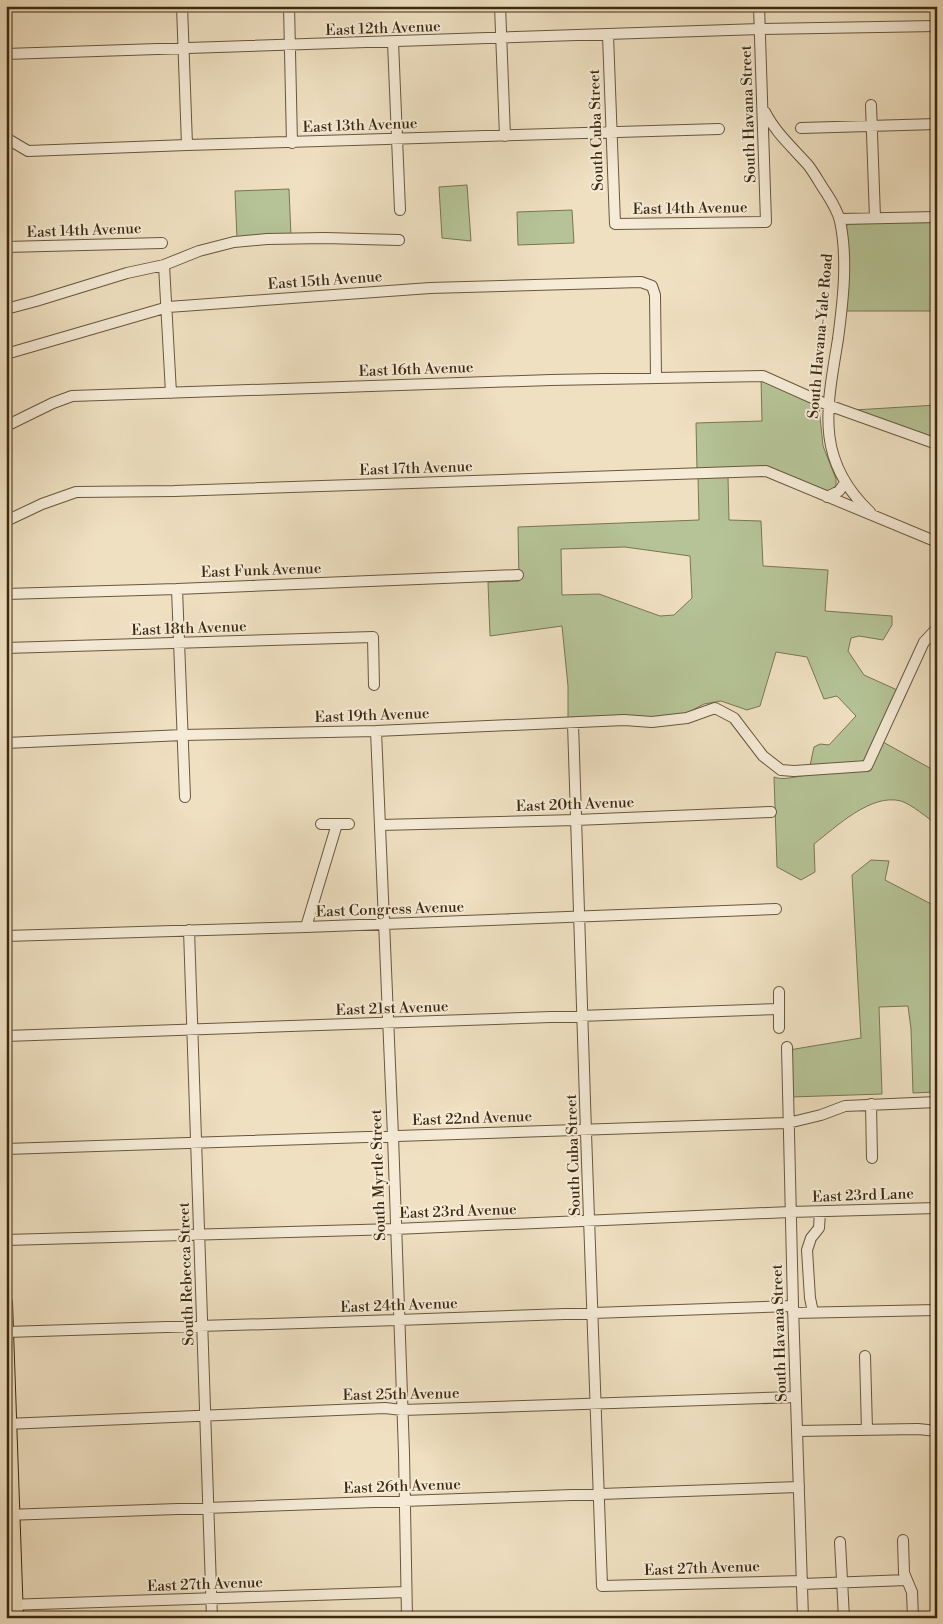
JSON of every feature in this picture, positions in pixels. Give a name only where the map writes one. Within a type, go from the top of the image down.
[{"type":"main road","points":[[6,1302],[13,1609]]},
{"type":"street","points":[[182,6],[187,145]]},
{"type":"street","points":[[289,6],[292,143]]},
{"type":"street","points":[[500,6],[505,136]]},
{"type":"street","name":"South Havana Street","points":[[760,6],[766,222]]},
{"type":"street","points":[[760,29],[937,26]]},
{"type":"street","name":"East 12th Avenue","points":[[6,54],[760,29]]},
{"type":"street","name":"South Cuba Street","points":[[608,35],[615,224]]},
{"type":"street","points":[[393,42],[400,210]]},
{"type":"street","points":[[871,104],[875,218]]},
{"type":"street","name":"South Havana-Yale Road","points":[[764,110],[770,122],[809,167],[830,199],[840,220],[844,254],[843,282],[838,338],[828,405],[828,435],[845,484],[874,516]]},
{"type":"street","points":[[801,128],[937,124]]},
{"type":"street","name":"East 13th Avenue","points":[[6,138],[28,151],[719,129]]},
{"type":"street","points":[[840,220],[937,217]]},
{"type":"street","name":"East 14th Avenue","points":[[615,224],[766,222]]},
{"type":"street","points":[[6,309],[36,302],[127,273],[164,265],[199,251],[242,242],[267,239],[325,238],[399,240]]},
{"type":"street","name":"East 14th Avenue","points":[[6,247],[162,243]]},
{"type":"street","points":[[164,265],[168,307],[171,393]]},
{"type":"street","name":"East 15th Avenue","points":[[6,354],[168,307],[430,288],[641,282],[652,286],[655,295],[656,377]]},
{"type":"street","name":"East 16th Avenue","points":[[6,426],[72,396],[444,383],[763,376],[828,405],[937,444]]},
{"type":"street","name":"East 17th Avenue","points":[[6,521],[42,504],[76,492],[174,491],[766,471],[937,542]]},
{"type":"street","points":[[827,497],[839,491],[845,484]]},
{"type":"street","name":"East Funk Avenue","points":[[6,594],[177,589],[518,574]]},
{"type":"street","points":[[177,589],[185,797]]},
{"type":"street","name":"East 19th Avenue","points":[[6,743],[183,735],[376,731],[624,720],[661,722],[688,718],[715,708],[734,718],[763,756],[782,770],[794,771],[867,766],[924,642],[937,628]]},
{"type":"street","name":"East 18th Avenue","points":[[6,648],[373,637],[374,685]]},
{"type":"street","name":"South Cuba Street","points":[[573,723],[581,1016],[587,1129],[602,1586]]},
{"type":"street","name":"South Myrtle Street","points":[[376,731],[393,1136],[407,1618]]},
{"type":"street","name":"East 20th Avenue","points":[[381,825],[771,812]]},
{"type":"street","points":[[321,824],[349,824]]},
{"type":"street","points":[[306,927],[337,824]]},
{"type":"street","name":"East Congress Avenue","points":[[6,936],[306,927],[776,909]]},
{"type":"street","name":"South Rebecca Street","points":[[189,930],[212,1618]]},
{"type":"street","points":[[779,992],[779,1028]]},
{"type":"street","name":"East 21st Avenue","points":[[6,1036],[779,1009]]},
{"type":"street","name":"South Havana Street","points":[[787,1047],[790,1212],[803,1618]]},
{"type":"street","name":"East 22nd Avenue","points":[[6,1148],[788,1123],[821,1116],[845,1106],[937,1102]]},
{"type":"street","points":[[871,1104],[872,1158]]},
{"type":"street","name":"East 23rd Lane","points":[[790,1212],[937,1208]]},
{"type":"street","name":"East 23rd Avenue","points":[[6,1240],[395,1229],[790,1212]]},
{"type":"street","points":[[813,1312],[810,1298],[807,1250],[811,1238],[819,1228],[820,1212]]},
{"type":"street","name":"East 24th Avenue","points":[[7,1332],[593,1312],[793,1309],[813,1312],[937,1310]]},
{"type":"street","points":[[865,1356],[867,1430]]},
{"type":"street","name":"East 25th Avenue","points":[[8,1424],[385,1408],[402,1410],[796,1397]]},
{"type":"street","points":[[797,1431],[918,1429],[937,1431]]},
{"type":"street","name":"East 26th Avenue","points":[[10,1515],[799,1487]]},
{"type":"street","points":[[903,1540],[904,1573],[912,1592],[913,1618]]},
{"type":"street","points":[[840,1542],[844,1618]]},
{"type":"street","name":"East 27th Avenue","points":[[602,1586],[842,1583],[907,1580]]},
{"type":"street","name":"East 27th Avenue","points":[[13,1609],[211,1598],[406,1592]]},
{"type":"green space","points":[[467,185],[471,241],[442,238],[439,187]]},
{"type":"green space","points":[[289,189],[291,236],[237,239],[235,191]]},
{"type":"green space","points":[[572,210],[574,243],[518,245],[517,212]]},
{"type":"green space","points":[[937,221],[937,311],[846,311],[844,229],[848,224]]},
{"type":"green space","points":[[761,378],[819,407],[823,446],[836,479],[836,488],[824,493],[764,467],[697,469],[696,423],[762,421]]},
{"type":"green space","points":[[937,405],[937,441],[854,410]]},
{"type":"green space","points":[[698,477],[728,477],[729,520],[761,521],[763,566],[828,570],[825,611],[892,616],[892,625],[883,640],[859,636],[851,638],[848,651],[864,675],[906,694],[883,742],[937,772],[937,825],[901,801],[878,802],[854,813],[814,844],[815,872],[801,880],[777,867],[774,777],[786,778],[808,775],[814,747],[820,744],[829,745],[856,716],[837,696],[824,699],[807,657],[776,652],[760,706],[747,710],[721,701],[704,704],[685,714],[661,719],[568,719],[568,686],[562,626],[490,636],[488,582],[519,581],[518,527],[699,520]],"holes":[[[625,547],[690,556],[692,598],[674,615],[660,616],[599,594],[562,595],[561,549]]]},
{"type":"green space","points":[[871,860],[889,861],[885,880],[937,907],[937,1071],[934,1073],[934,1092],[913,1093],[911,1029],[908,1006],[879,1007],[882,1094],[791,1097],[789,1050],[861,1038],[852,875]]}]
